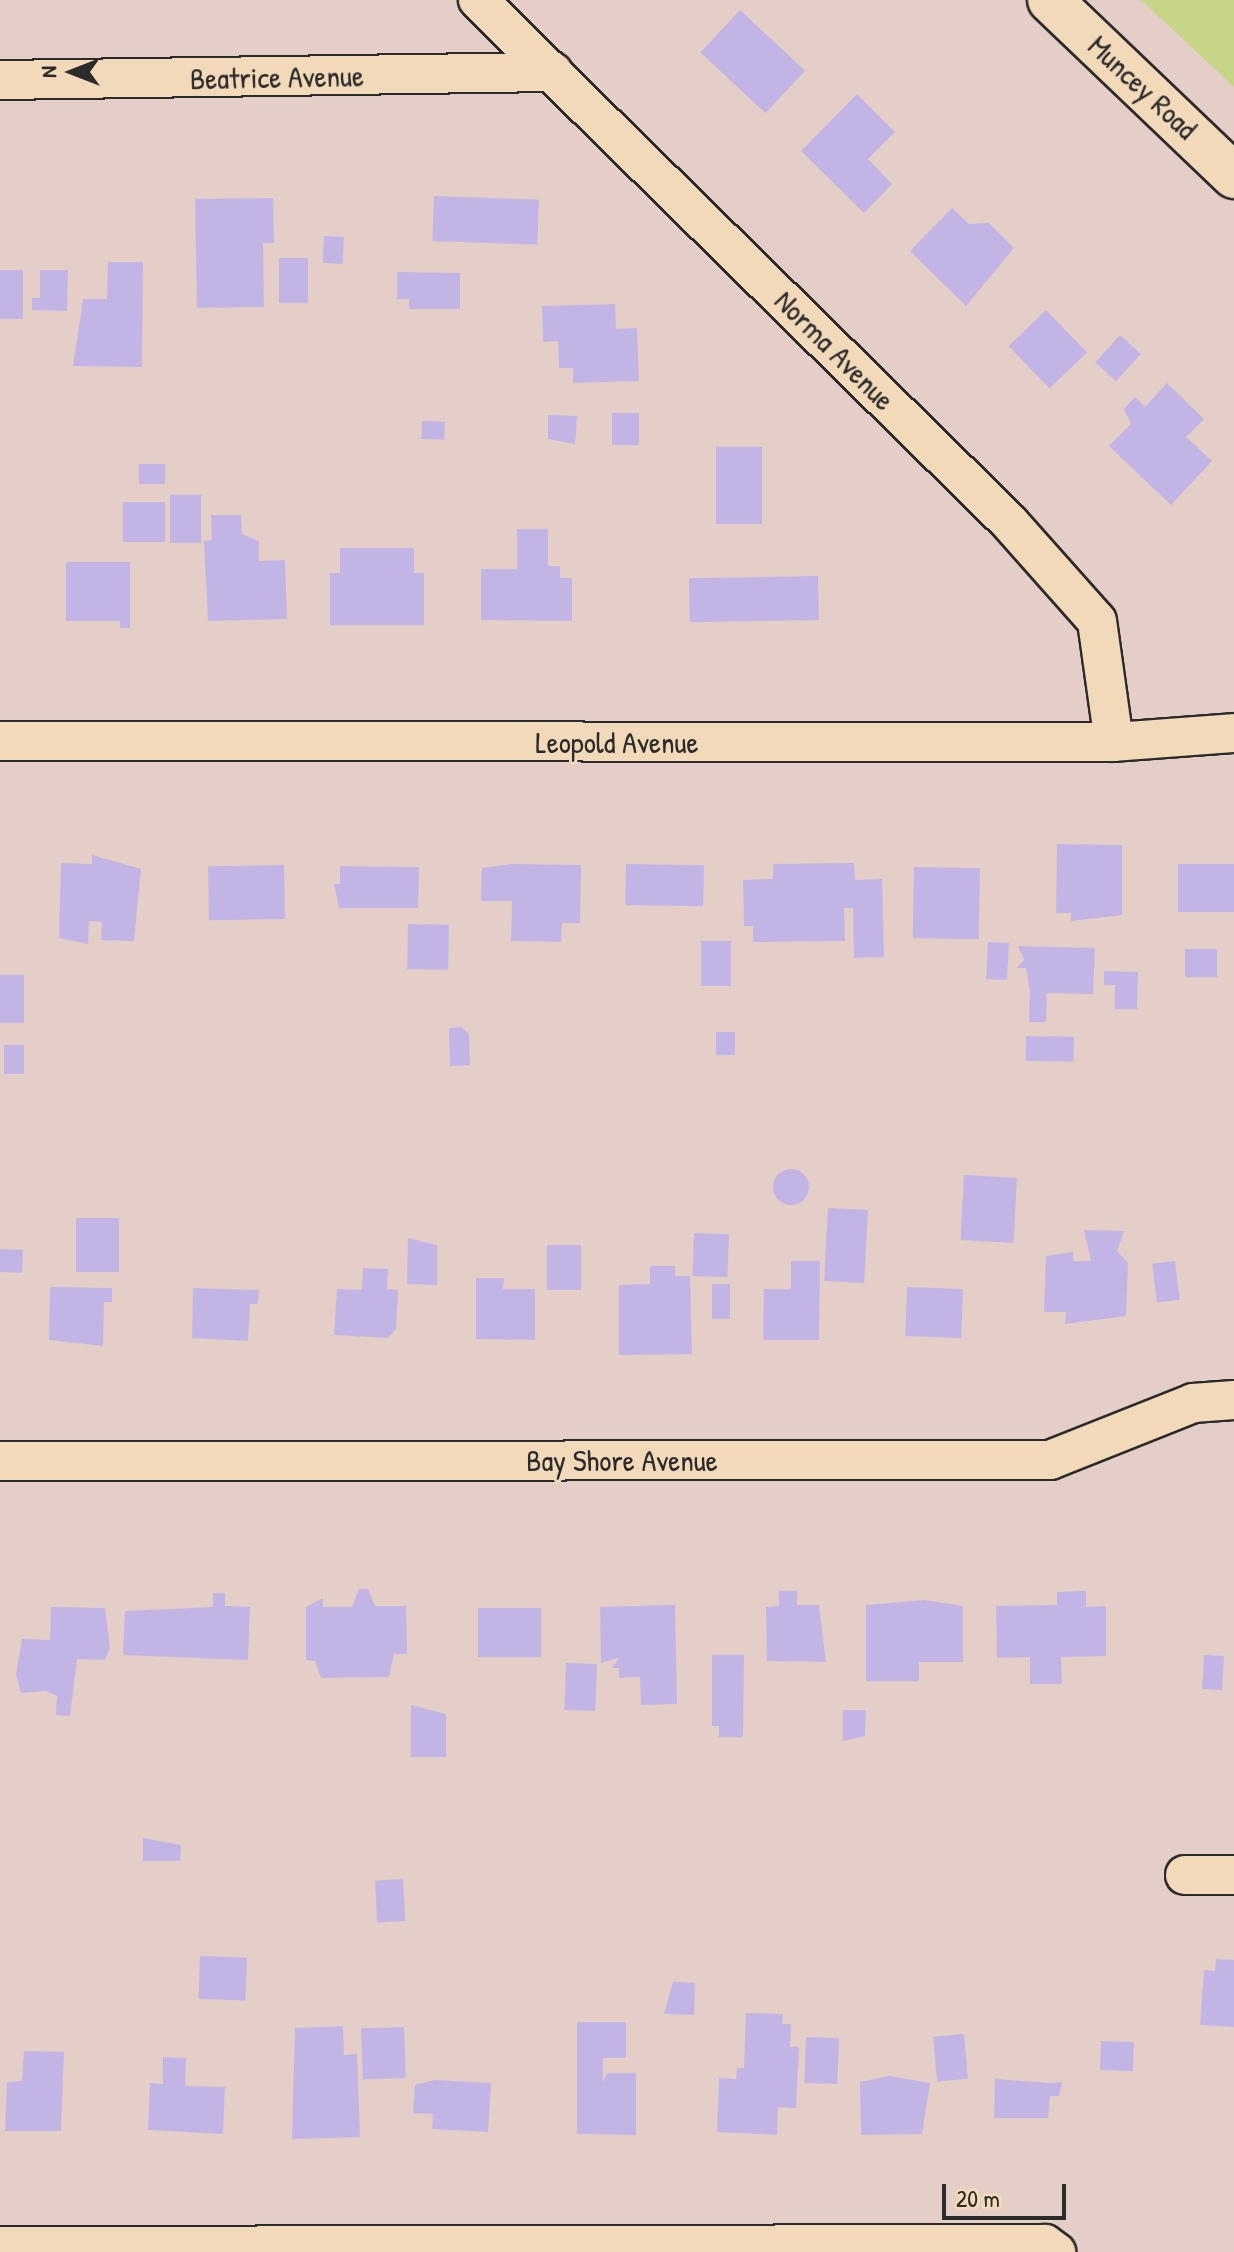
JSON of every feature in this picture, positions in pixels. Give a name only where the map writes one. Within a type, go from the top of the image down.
[{"type":"street","name":"Norma Avenue","points":[[478,0],[1009,522],[1097,621],[1114,742]]},
{"type":"street","name":"Muncey Road","points":[[1050,0],[1234,176]]},
{"type":"street","name":"Beatrice Avenue","points":[[0,80],[553,72]]},
{"type":"street","name":"Leopold Avenue","points":[[0,741],[1114,742],[1234,733]]},
{"type":"street","name":"Bay Shore Avenue","points":[[0,1461],[1050,1460],[1193,1403],[1234,1400]]},
{"type":"street","points":[[1185,1875],[1234,1875]]},
{"type":"street","points":[[0,2246],[1050,2248]]},
{"type":"green space","points":[[1141,0],[1234,0],[1234,87]]},
{"type":"building","points":[[740,10],[805,71],[766,113],[700,52]]},
{"type":"building","points":[[857,94],[895,132],[868,159],[892,184],[864,213],[801,151]]},
{"type":"building","points":[[434,196],[539,200],[537,245],[432,241]]},
{"type":"building","points":[[273,198],[274,243],[263,243],[264,307],[197,308],[195,199]]},
{"type":"building","points":[[952,208],[969,224],[989,223],[1014,248],[966,306],[910,251]]},
{"type":"building","points":[[324,236],[344,237],[343,264],[323,263]]},
{"type":"building","points":[[279,258],[308,258],[308,303],[279,303]]},
{"type":"building","points":[[108,262],[143,262],[142,367],[73,366],[83,299],[107,299]]},
{"type":"building","points":[[0,270],[23,270],[23,319],[0,319]]},
{"type":"building","points":[[40,270],[68,270],[67,311],[32,310],[32,298],[40,298]]},
{"type":"building","points":[[397,272],[460,273],[460,309],[409,309],[409,299],[397,299]]},
{"type":"building","points":[[615,304],[616,329],[637,328],[639,381],[573,383],[573,368],[559,368],[558,341],[543,342],[542,306]]},
{"type":"building","points":[[1046,310],[1087,352],[1050,389],[1009,346]]},
{"type":"building","points":[[1120,335],[1141,354],[1116,381],[1095,362]]},
{"type":"building","points":[[1167,383],[1204,419],[1186,437],[1212,461],[1171,505],[1109,446],[1131,424],[1124,409],[1135,397],[1145,407]]},
{"type":"building","points":[[612,413],[639,413],[639,445],[612,445]]},
{"type":"building","points":[[548,415],[577,416],[575,444],[548,439]]},
{"type":"building","points":[[422,421],[445,422],[444,440],[421,439]]},
{"type":"building","points":[[716,447],[762,447],[762,524],[716,524]]},
{"type":"building","points":[[139,464],[165,464],[165,484],[139,484]]},
{"type":"building","points":[[170,495],[201,495],[201,543],[170,543]]},
{"type":"building","points":[[123,502],[165,502],[165,542],[123,542]]},
{"type":"building","points":[[211,515],[241,515],[242,534],[259,541],[259,561],[285,560],[287,619],[208,621],[204,541],[212,540]]},
{"type":"building","points":[[517,529],[548,529],[548,566],[560,566],[560,578],[572,578],[572,621],[481,620],[481,569],[517,569]]},
{"type":"building","points":[[340,548],[414,548],[414,573],[424,573],[424,625],[330,625],[330,573],[340,573]]},
{"type":"building","points":[[66,562],[130,562],[130,628],[120,628],[120,621],[66,621]]},
{"type":"building","points":[[818,576],[819,620],[690,622],[689,578]]},
{"type":"building","points":[[1057,844],[1122,845],[1122,915],[1071,921],[1071,913],[1056,913]]},
{"type":"building","points":[[92,855],[141,869],[134,941],[101,940],[102,922],[89,921],[88,944],[59,938],[61,863],[92,864]]},
{"type":"building","points":[[854,863],[855,880],[882,879],[884,957],[854,958],[853,908],[844,908],[845,941],[753,942],[753,926],[744,926],[743,880],[773,879],[773,864]]},
{"type":"building","points":[[512,864],[581,865],[580,923],[562,923],[561,942],[511,941],[512,901],[481,901],[482,868]]},
{"type":"building","points":[[626,864],[704,865],[703,906],[625,905]]},
{"type":"building","points":[[1178,864],[1234,864],[1234,912],[1178,912]]},
{"type":"building","points":[[284,865],[285,919],[209,920],[208,866]]},
{"type":"building","points":[[340,866],[419,867],[418,908],[339,908],[334,884],[340,884]]},
{"type":"building","points":[[914,867],[980,868],[979,939],[913,938]]},
{"type":"building","points":[[408,924],[449,925],[448,970],[407,969]]},
{"type":"building","points":[[701,941],[731,941],[731,986],[701,986]]},
{"type":"building","points":[[988,942],[1009,943],[1007,980],[986,979]]},
{"type":"building","points":[[1018,946],[1095,948],[1093,994],[1047,993],[1046,1022],[1029,1022],[1030,992],[1026,968],[1017,968],[1024,960]]},
{"type":"building","points":[[1185,949],[1217,949],[1217,977],[1185,977]]},
{"type":"building","points":[[1104,971],[1138,972],[1137,1009],[1115,1009],[1115,985],[1104,985]]},
{"type":"building","points":[[0,975],[24,975],[24,1023],[0,1023]]},
{"type":"building","points":[[461,1027],[469,1034],[470,1065],[450,1066],[449,1028]]},
{"type":"building","points":[[716,1032],[735,1032],[735,1055],[716,1055]]},
{"type":"building","points":[[1026,1036],[1074,1037],[1074,1062],[1026,1061]]},
{"type":"building","points":[[4,1045],[24,1045],[24,1074],[4,1074]]},
{"type":"building","points":[[791,1169],[804,1174],[809,1187],[804,1200],[791,1205],[778,1200],[773,1187],[778,1174]]},
{"type":"building","points":[[964,1175],[1017,1178],[1014,1243],[961,1240]]},
{"type":"building","points":[[828,1208],[868,1210],[864,1283],[824,1281]]},
{"type":"building","points":[[76,1218],[119,1218],[119,1272],[76,1272]]},
{"type":"building","points":[[1084,1230],[1124,1231],[1117,1251],[1128,1263],[1126,1316],[1065,1324],[1066,1312],[1044,1312],[1046,1256],[1073,1252],[1073,1261],[1091,1261]]},
{"type":"building","points":[[694,1233],[729,1234],[727,1277],[692,1276]]},
{"type":"building","points":[[408,1238],[437,1245],[437,1285],[407,1284]]},
{"type":"building","points":[[547,1245],[581,1245],[581,1290],[547,1290]]},
{"type":"building","points":[[0,1249],[23,1250],[22,1273],[0,1272]]},
{"type":"building","points":[[791,1261],[820,1261],[819,1340],[763,1340],[764,1289],[791,1289]]},
{"type":"building","points":[[1175,1261],[1180,1300],[1157,1303],[1152,1264]]},
{"type":"building","points":[[650,1266],[675,1266],[675,1276],[690,1276],[692,1354],[619,1355],[619,1285],[650,1284]]},
{"type":"building","points":[[363,1268],[388,1269],[387,1289],[398,1290],[396,1329],[388,1338],[334,1335],[337,1289],[362,1290]]},
{"type":"building","points":[[476,1278],[504,1278],[503,1289],[535,1289],[535,1340],[476,1339]]},
{"type":"building","points":[[712,1284],[730,1284],[730,1319],[712,1319]]},
{"type":"building","points":[[50,1287],[112,1288],[112,1302],[104,1302],[103,1346],[49,1340]]},
{"type":"building","points":[[907,1287],[963,1289],[961,1338],[905,1336]]},
{"type":"building","points":[[193,1288],[259,1290],[258,1304],[250,1304],[248,1341],[192,1338]]},
{"type":"building","points":[[359,1589],[368,1589],[375,1606],[406,1606],[407,1654],[394,1654],[389,1677],[321,1678],[315,1661],[306,1660],[306,1607],[323,1598],[323,1607],[352,1607]]},
{"type":"building","points":[[779,1591],[797,1591],[797,1605],[819,1605],[826,1662],[767,1661],[766,1607],[779,1606]]},
{"type":"building","points":[[1086,1591],[1086,1607],[1106,1606],[1106,1656],[1061,1657],[1062,1684],[1030,1684],[1030,1657],[997,1658],[996,1606],[1057,1605],[1057,1592]]},
{"type":"building","points":[[213,1593],[225,1593],[225,1606],[250,1607],[248,1660],[123,1655],[125,1611],[213,1607]]},
{"type":"building","points":[[925,1600],[963,1606],[963,1662],[919,1662],[919,1681],[866,1681],[866,1605]]},
{"type":"building","points":[[675,1605],[677,1704],[641,1705],[640,1677],[619,1678],[619,1668],[612,1668],[619,1658],[601,1663],[600,1607]]},
{"type":"building","points":[[51,1607],[105,1608],[110,1648],[105,1660],[77,1659],[70,1716],[56,1715],[57,1696],[46,1691],[21,1693],[16,1675],[22,1639],[50,1640]]},
{"type":"building","points":[[478,1608],[541,1608],[541,1657],[478,1657]]},
{"type":"building","points":[[712,1655],[744,1655],[743,1737],[719,1737],[719,1726],[712,1726]]},
{"type":"building","points":[[1204,1655],[1224,1656],[1222,1690],[1202,1689]]},
{"type":"building","points":[[566,1663],[597,1664],[595,1711],[564,1710]]},
{"type":"building","points":[[411,1705],[446,1714],[446,1757],[411,1757]]},
{"type":"building","points":[[843,1710],[866,1710],[865,1736],[843,1741]]},
{"type":"building","points":[[143,1838],[181,1845],[180,1861],[143,1861]]},
{"type":"building","points":[[403,1879],[405,1921],[377,1922],[375,1880]]},
{"type":"building","points":[[200,1956],[247,1958],[245,2001],[198,1999]]},
{"type":"building","points":[[1216,1959],[1234,1960],[1234,2027],[1200,2025],[1204,1970],[1215,1971]]},
{"type":"building","points":[[673,1982],[695,1983],[694,2015],[664,2014]]},
{"type":"building","points":[[746,2013],[783,2014],[782,2024],[791,2024],[790,2047],[799,2047],[796,2108],[778,2107],[777,2135],[717,2132],[719,2078],[736,2079],[737,2068],[744,2068]]},
{"type":"building","points":[[577,2022],[626,2022],[626,2058],[603,2058],[603,2082],[607,2073],[636,2073],[636,2135],[577,2134]]},
{"type":"building","points":[[343,2026],[344,2055],[357,2054],[360,2137],[292,2139],[295,2028]]},
{"type":"building","points":[[404,2027],[406,2078],[363,2079],[361,2029]]},
{"type":"building","points":[[964,2034],[968,2079],[937,2082],[933,2037]]},
{"type":"building","points":[[806,2037],[839,2038],[837,2084],[804,2083]]},
{"type":"building","points":[[1101,2041],[1134,2042],[1133,2071],[1100,2070]]},
{"type":"building","points":[[24,2051],[64,2052],[61,2131],[5,2131],[7,2082],[22,2081]]},
{"type":"building","points":[[163,2057],[186,2058],[185,2086],[225,2087],[223,2134],[148,2130],[150,2083],[163,2084]]},
{"type":"building","points":[[889,2076],[930,2083],[922,2134],[861,2135],[860,2082]]},
{"type":"building","points":[[995,2079],[1062,2082],[1059,2096],[1050,2096],[1048,2118],[994,2118]]},
{"type":"building","points":[[435,2080],[491,2083],[488,2132],[432,2129],[433,2114],[413,2113],[415,2085]]}]
